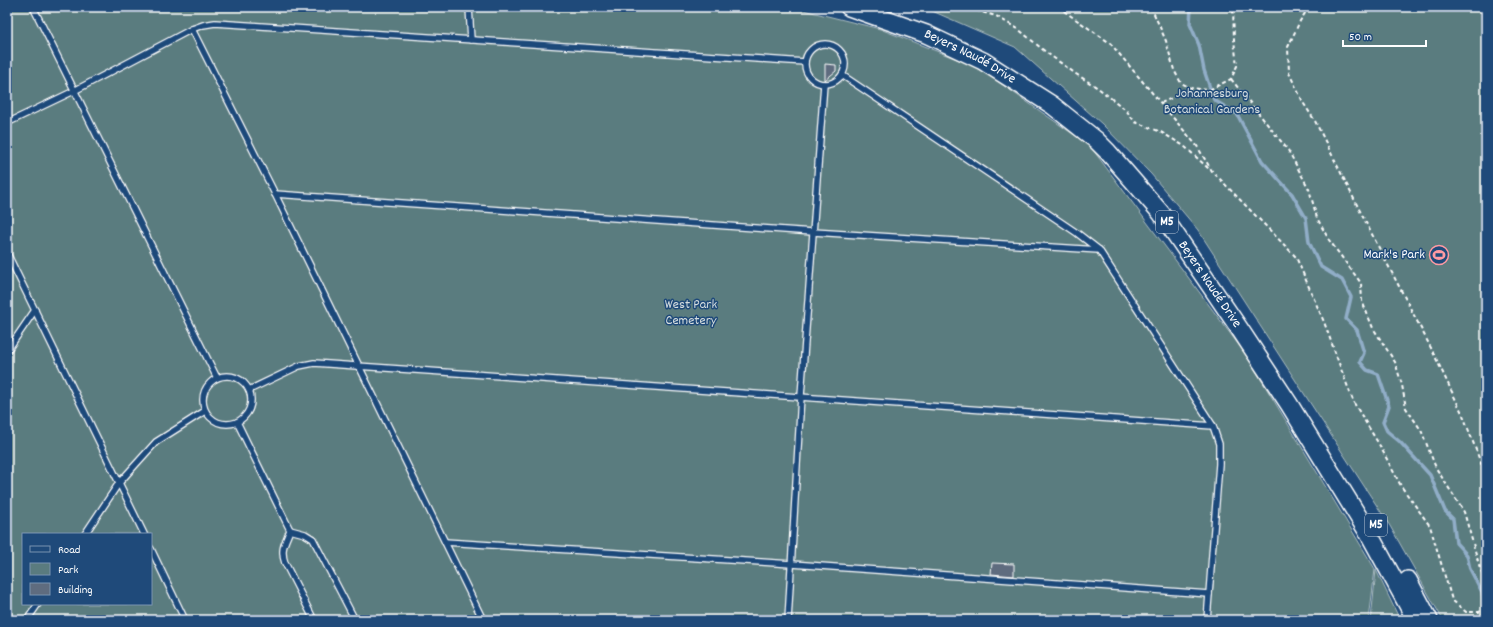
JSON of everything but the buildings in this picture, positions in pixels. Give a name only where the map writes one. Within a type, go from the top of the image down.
[{"type":"main road","name":"Beyers Naudé Drive","points":[[849,7],[926,34],[983,61],[1052,105],[1096,140],[1108,152],[1161,213],[1239,328],[1289,404],[1369,534],[1416,620]]},
{"type":"main road","name":"Beyers Naudé Drive","points":[[882,7],[936,28],[988,52],[1071,106],[1100,130],[1132,161],[1176,214],[1267,350],[1388,545],[1429,620]]},
{"type":"lane","points":[[33,7],[217,378]]},
{"type":"lane","points":[[469,7],[471,40]]},
{"type":"lane","points":[[7,123],[192,29],[203,24],[215,23],[805,62]]},
{"type":"lane","points":[[192,29],[275,194],[483,620]]},
{"type":"lane","points":[[827,44],[832,45],[840,51],[845,60],[842,75],[834,82],[824,84],[810,77],[805,62],[809,53],[817,46],[827,44]]},
{"type":"lane","points":[[842,75],[1078,233],[1099,250],[1213,426],[1219,444],[1219,464],[1207,620]]},
{"type":"lane","points":[[788,620],[801,396],[824,84]]},
{"type":"lane","points":[[275,194],[813,232],[1099,250]]},
{"type":"lane","points":[[7,253],[144,533]]},
{"type":"lane","points":[[7,351],[35,310]]},
{"type":"lane","points":[[249,390],[299,366],[314,363],[1213,426]]},
{"type":"lane","points":[[229,376],[235,377],[241,380],[249,390],[251,396],[250,408],[243,419],[237,422],[225,424],[219,423],[208,416],[205,411],[203,398],[204,392],[211,382],[217,378],[229,376]]},
{"type":"lane","points":[[86,533],[119,483],[156,442],[205,411]]},
{"type":"lane","points":[[237,422],[290,530],[283,547],[282,555],[314,620]]},
{"type":"lane","points":[[290,530],[305,534],[313,539],[355,620]]},
{"type":"lane","points":[[445,542],[792,564],[1209,594]]},
{"type":"lane","points":[[152,551],[185,620]]},
{"type":"lane","points":[[27,620],[37,605]]},
{"type":"path","points":[[970,7],[996,16],[1018,29],[1047,53],[1098,88],[1126,110],[1135,122],[1161,132],[1178,143],[1212,172],[1296,257],[1324,322],[1354,403],[1380,446],[1401,486],[1430,526],[1452,600],[1466,612],[1479,612],[1486,608]]},
{"type":"path","points":[[1058,7],[1110,43],[1197,146],[1212,172]]},
{"type":"path","points":[[1151,7],[1166,42],[1174,70],[1181,83],[1191,88],[1209,90],[1231,79],[1237,66],[1234,40],[1233,7]]},
{"type":"path","points":[[1309,7],[1300,21],[1288,47],[1289,73],[1304,104],[1316,121],[1464,415],[1486,477]]},
{"type":"path","points":[[1231,79],[1288,150],[1309,189],[1317,218],[1329,240],[1361,283],[1362,301],[1373,328],[1395,362],[1402,385],[1406,408],[1421,430],[1436,468],[1464,512],[1480,568],[1486,582]]},
{"type":"path","points":[[1161,103],[1191,88]]},
{"type":"green space","name":"West Park Cemetery","points":[[7,7],[791,7],[880,29],[977,67],[1090,146],[1247,356],[1375,569],[1369,620],[7,620]]},
{"type":"green space","name":"Johannesburg Botanical Gardens","points":[[923,7],[1486,7],[1486,620],[1443,620],[1390,526],[1198,230],[1151,174],[1102,124],[1015,47]]},
{"type":"green space","points":[[1376,570],[1400,620],[1371,620]]},
{"type":"waterway","points":[[1191,7],[1190,24],[1199,45],[1204,70],[1214,100],[1237,114],[1262,161],[1292,194],[1306,218],[1309,242],[1321,267],[1342,280],[1351,297],[1346,319],[1357,330],[1364,353],[1360,362],[1367,370],[1378,374],[1389,406],[1383,422],[1387,431],[1400,442],[1430,475],[1445,511],[1453,519],[1456,543],[1467,555],[1470,569],[1482,592],[1486,616]]},
{"type":"place","name":"Mark's Park","points":[[1439,255]]}]
